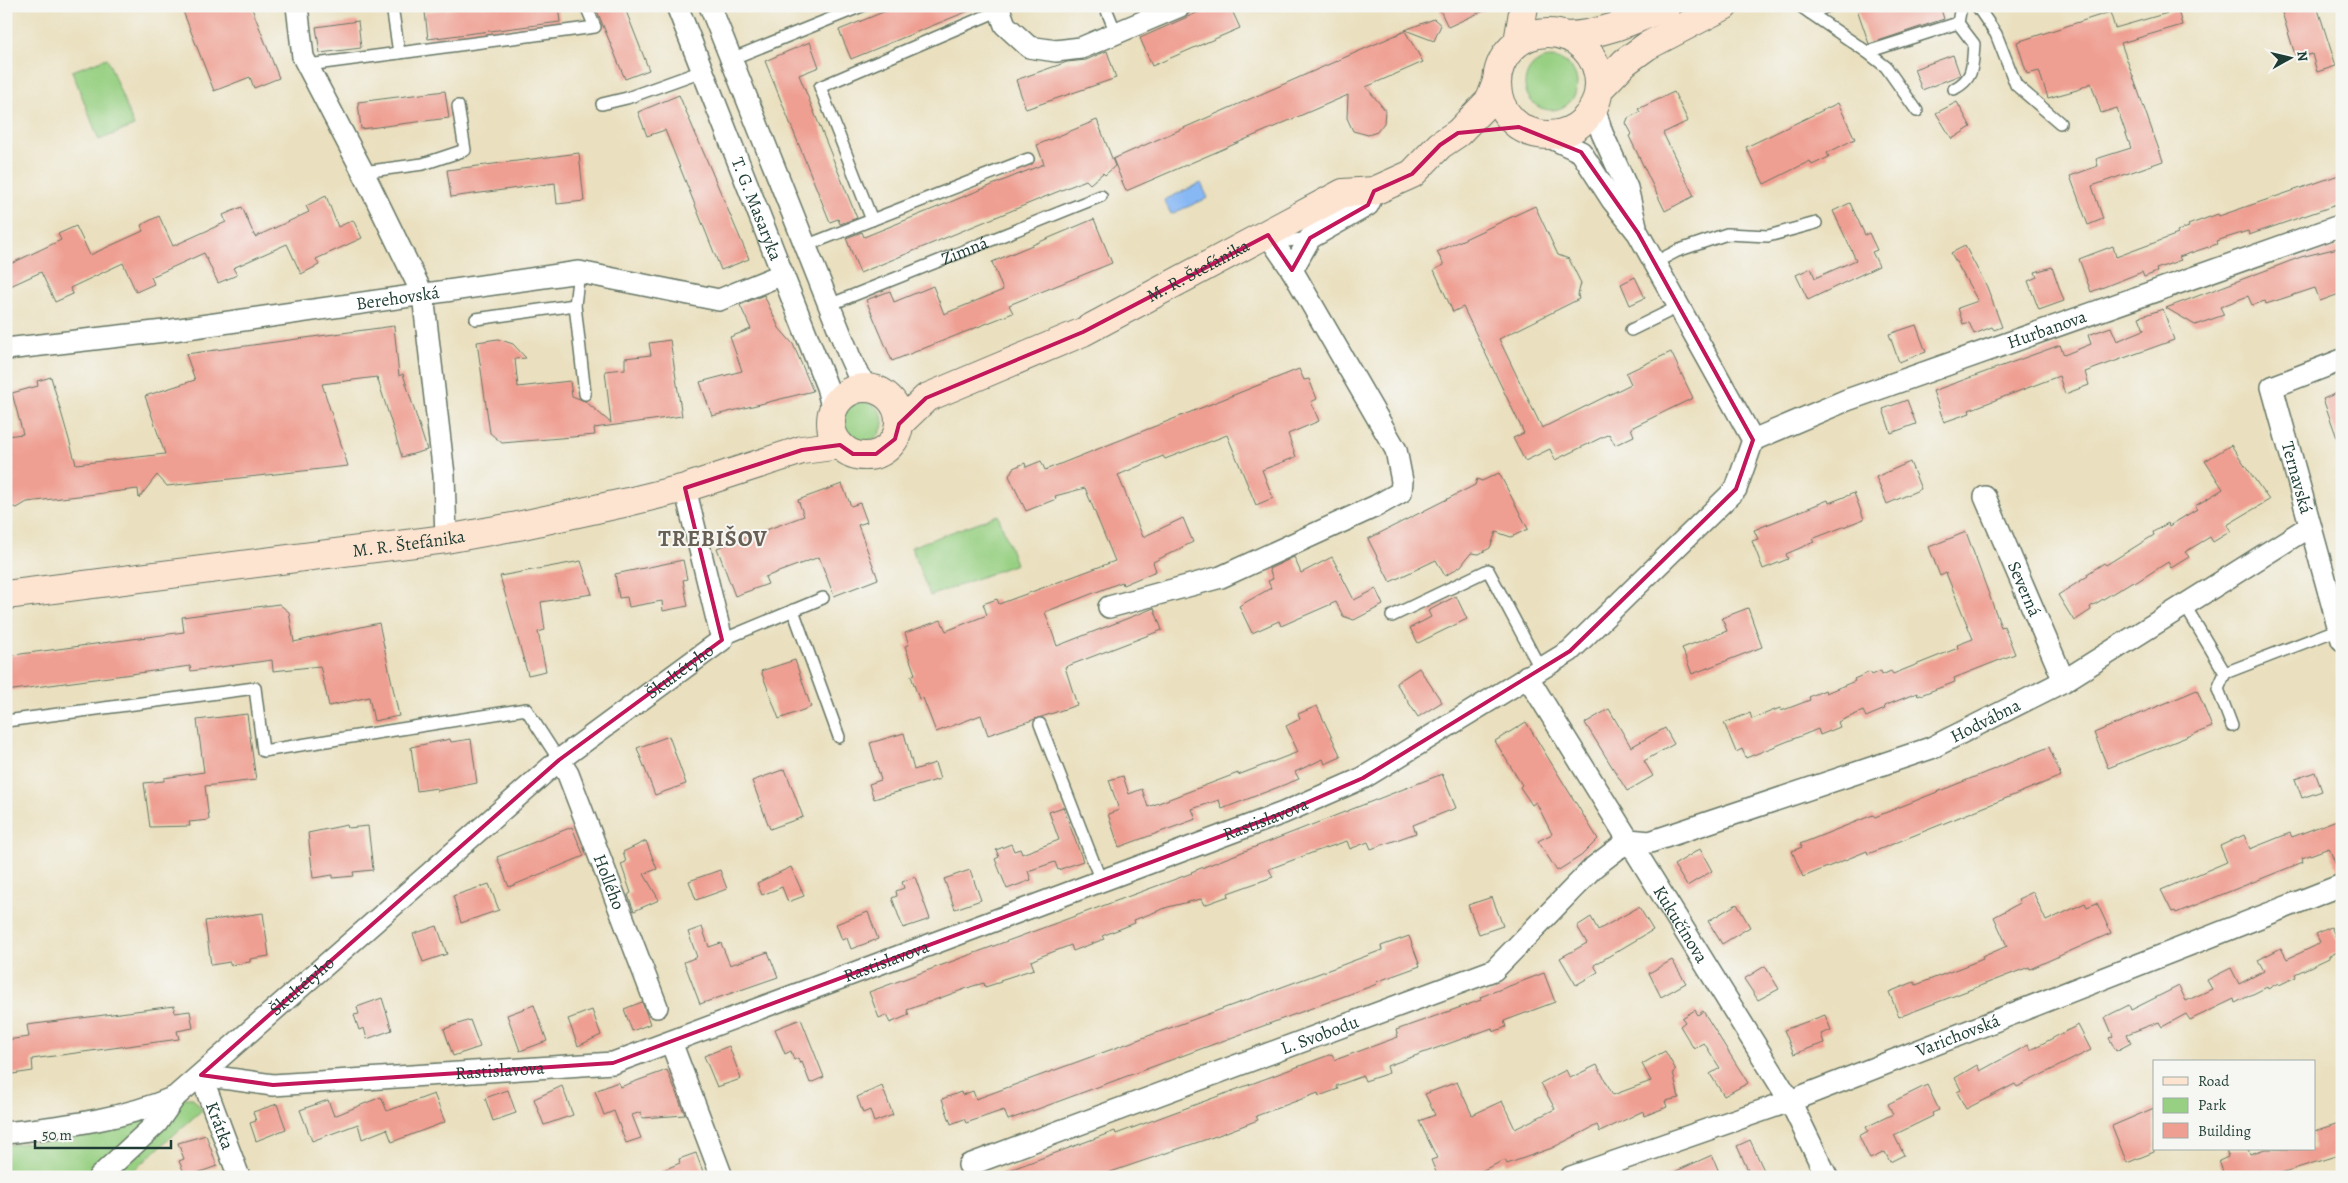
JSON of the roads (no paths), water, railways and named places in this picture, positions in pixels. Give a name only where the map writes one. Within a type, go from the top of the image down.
[{"type":"street","points":[[297,6],[303,57],[364,172],[423,295],[444,475],[446,539]]},
{"type":"street","name":"T. G. Masaryka","points":[[677,6],[828,388],[835,427]]},
{"type":"street","name":"T. G. Masaryka","points":[[710,6],[857,373],[878,392]]},
{"type":"street","points":[[999,8],[1005,25],[1029,47],[1056,51],[1081,48],[1180,6]]},
{"type":"street","points":[[1518,42],[1526,6],[1559,34],[1588,51],[1594,60],[1598,71],[1597,98],[1602,133],[1627,188],[1638,233]]},
{"type":"street","points":[[1667,6],[1609,30],[1587,35],[1529,36],[1518,42],[1503,58],[1496,84],[1498,99],[1505,113],[1519,127],[1532,133],[1545,135],[1565,133],[1577,127],[1625,62],[1647,46],[1724,6]]},
{"type":"street","points":[[702,70],[731,59]]},
{"type":"street","name":"M. R. Štefánika","points":[[899,424],[926,398],[1083,332],[1268,235],[1343,193],[1374,191],[1412,174],[1440,145],[1458,133],[1490,100],[1496,84]]},
{"type":"street","points":[[1458,133],[1519,127]]},
{"type":"street","points":[[1545,135],[1581,152],[1612,200],[1638,233],[1753,440]]},
{"type":"street","points":[[1292,270],[1310,238],[1368,205],[1374,191]]},
{"type":"street","name":"Hurbanova","points":[[1753,440],[1847,400],[2342,225]]},
{"type":"street","points":[[1109,607],[1221,576],[1376,506],[1401,492],[1402,480],[1396,450],[1292,270],[1268,235]]},
{"type":"street","name":"Berehovská","points":[[6,349],[118,337],[579,272],[719,300],[780,266],[805,246]]},
{"type":"street","name":"Ternavská","points":[[2340,635],[2272,387],[2342,360]]},
{"type":"street","points":[[857,388],[878,392],[898,412],[898,432],[890,446],[876,454],[869,456],[853,454],[835,427],[838,401],[846,393],[857,388]]},
{"type":"street","name":"M. R. Štefánika","points":[[878,392],[926,398]]},
{"type":"street","name":"M. R. Štefánika","points":[[6,595],[446,539],[527,524],[685,488],[802,450],[835,427]]},
{"type":"street","name":"Rastislavova","points":[[201,1075],[273,1085],[613,1063],[1283,814],[1363,778],[1570,651],[1736,488],[1753,440]]},
{"type":"street","name":"Škultétyho","points":[[6,1133],[94,1122],[148,1108],[175,1097],[559,760],[722,640],[685,488]]},
{"type":"street","name":"Severná","points":[[1985,497],[2064,681]]},
{"type":"street","name":"Hodvábna","points":[[1628,840],[1650,842],[1931,748],[2064,681],[2310,526]]},
{"type":"street","name":"Kukučínova","points":[[1534,672],[1628,840],[1790,1101],[1827,1177]]},
{"type":"street","name":"Hollého","points":[[559,760],[568,774],[656,1007]]},
{"type":"street","name":"L. Svobodu","points":[[969,1165],[1494,970],[1594,867],[1628,840]]},
{"type":"street","name":"Varichovská","points":[[1571,1177],[1790,1101],[2342,885]]},
{"type":"street","points":[[671,1042],[722,1177]]},
{"type":"street","name":"Krátka","points":[[201,1075],[239,1177]]},
{"type":"street","points":[[99,1177],[158,1123],[175,1097]]},
{"type":"lane","points":[[392,6],[399,54]]},
{"type":"lane","points":[[308,65],[595,27],[586,6]]},
{"type":"lane","points":[[731,59],[862,6]]},
{"type":"lane","points":[[1105,6],[1116,33]]},
{"type":"lane","points":[[1805,10],[1828,6]]},
{"type":"lane","points":[[1954,89],[1965,83],[1971,73],[1974,44],[1958,23],[1961,6]]},
{"type":"lane","points":[[1977,6],[1996,34],[2016,85],[2060,123]]},
{"type":"lane","points":[[872,220],[820,87],[999,8]]},
{"type":"lane","points":[[1805,10],[1886,67],[1917,111]]},
{"type":"lane","points":[[1867,52],[1958,23]]},
{"type":"lane","points":[[602,104],[627,98],[702,70]]},
{"type":"lane","points":[[364,172],[423,164],[465,150],[458,106]]},
{"type":"lane","points":[[805,246],[1028,159]]},
{"type":"lane","name":"Zimná","points":[[829,305],[1101,196]]},
{"type":"lane","points":[[1654,263],[1677,251],[1726,234],[1768,236],[1816,223]]},
{"type":"lane","points":[[1268,235],[1288,241],[1310,238]]},
{"type":"lane","points":[[579,272],[575,305],[585,394]]},
{"type":"lane","points":[[476,319],[575,305]]},
{"type":"lane","points":[[1631,330],[1678,308]]},
{"type":"lane","points":[[1392,616],[1488,570],[1534,672]]},
{"type":"lane","points":[[722,640],[823,598]]},
{"type":"lane","points":[[2184,604],[2225,673]]},
{"type":"lane","points":[[793,610],[839,737]]},
{"type":"lane","points":[[2232,726],[2218,690],[2225,673],[2340,635]]},
{"type":"lane","points":[[6,721],[255,688],[264,751],[526,709],[559,760]]},
{"type":"lane","points":[[1040,724],[1102,881]]},
{"type":"water","points":[[1201,183],[1208,198],[1171,214],[1164,200]]},
{"type":"district","name":"TREBIŠOV","points":[[713,538]]}]
